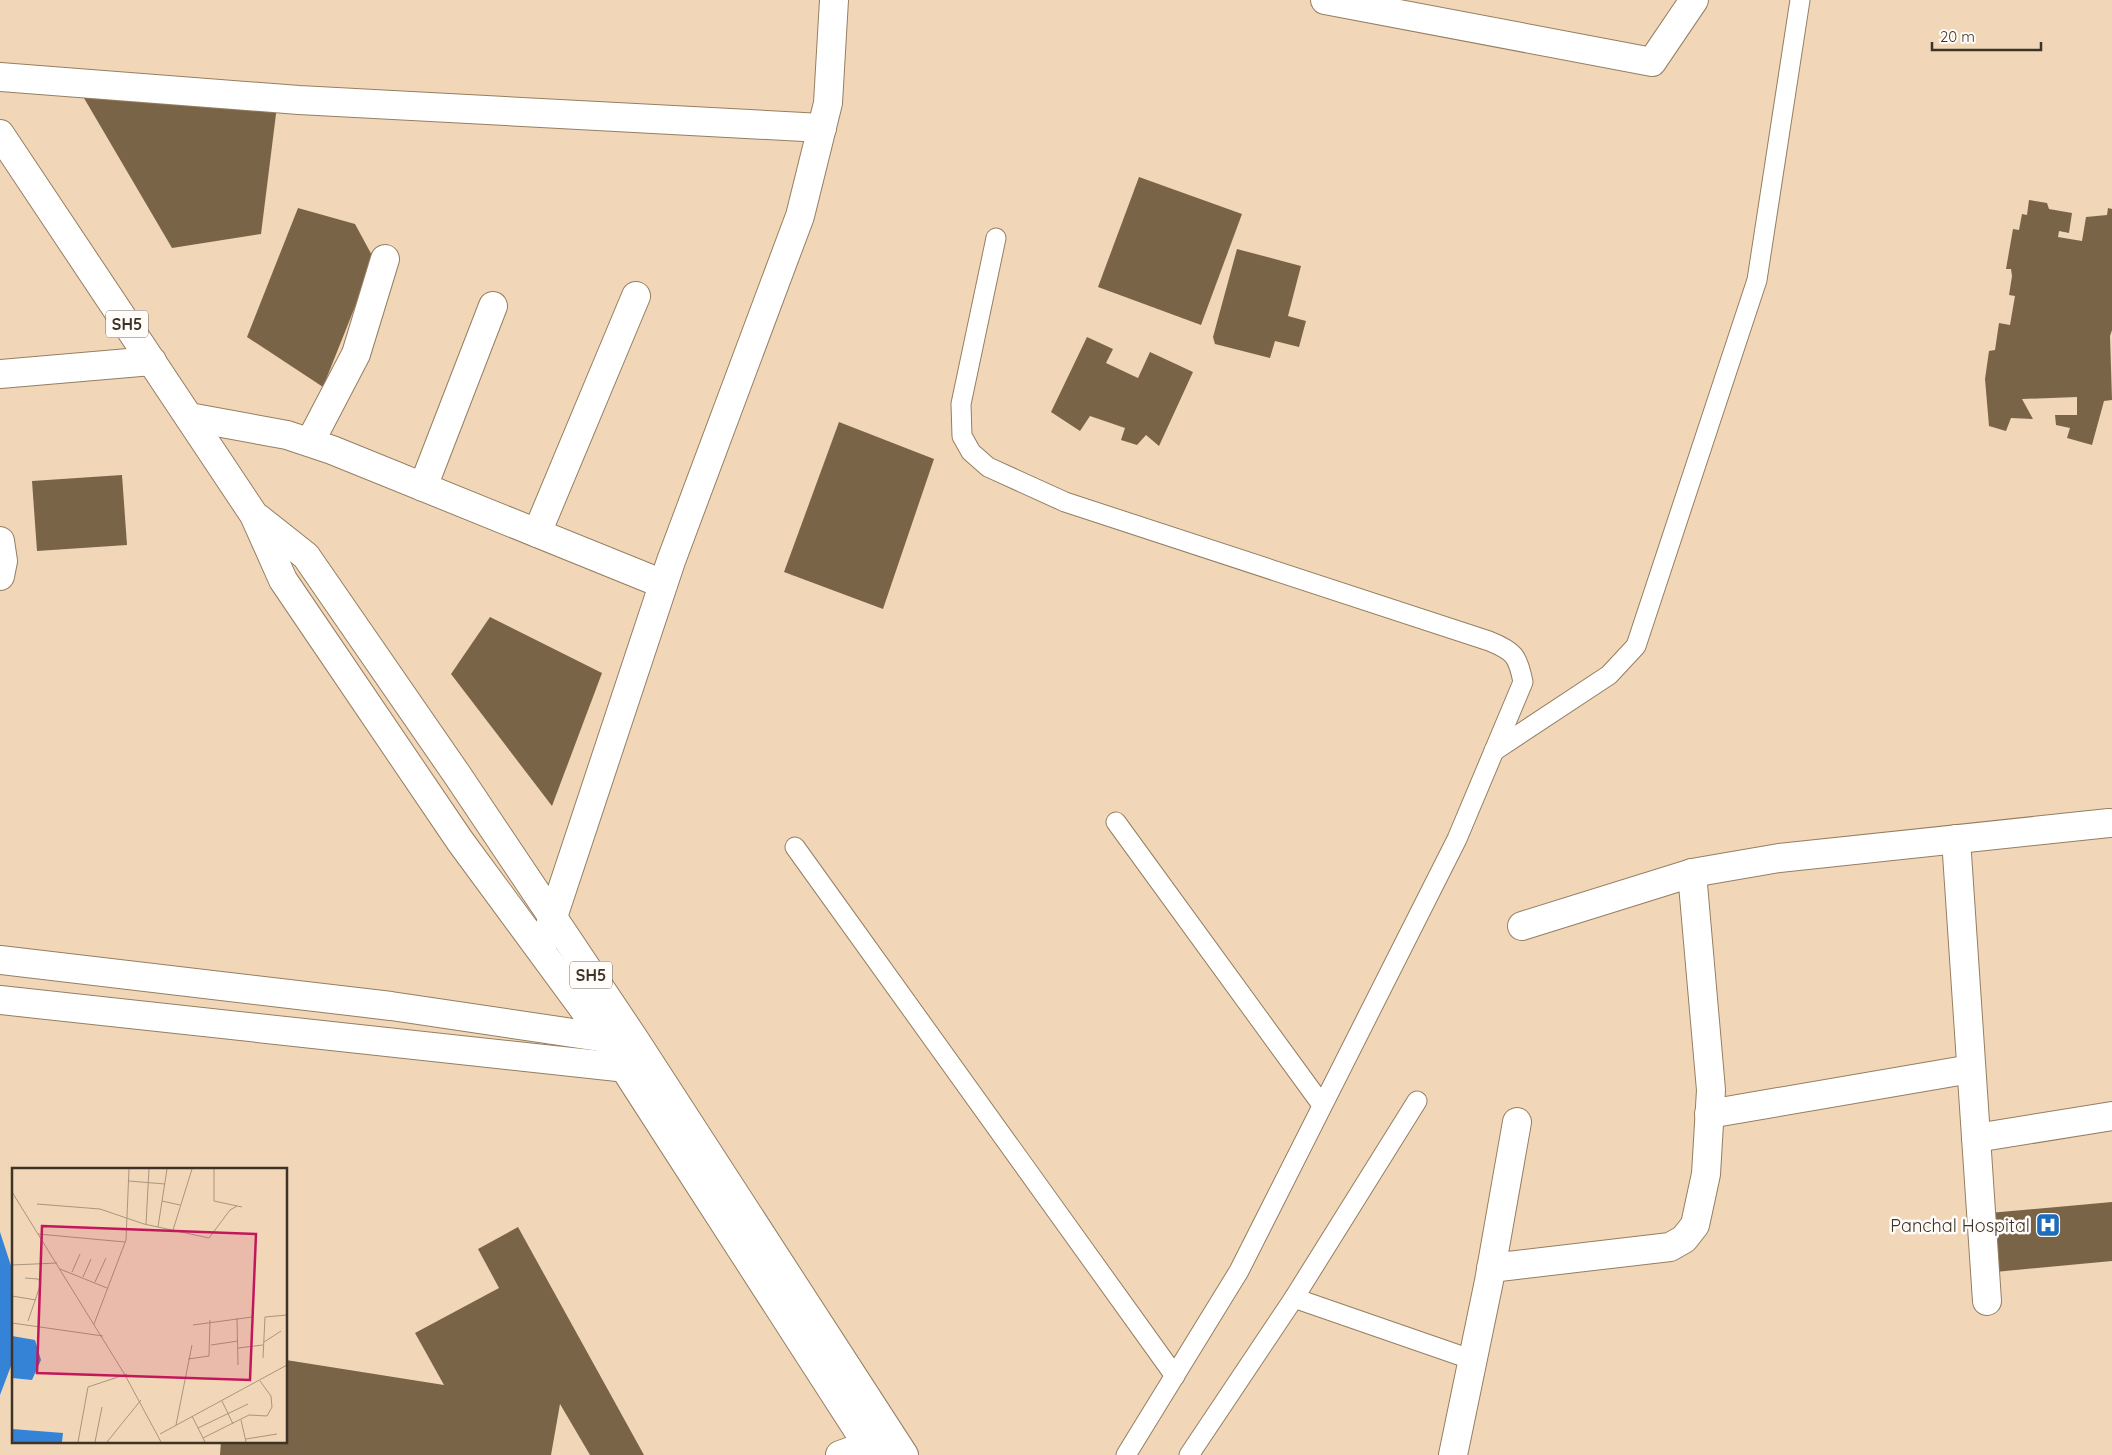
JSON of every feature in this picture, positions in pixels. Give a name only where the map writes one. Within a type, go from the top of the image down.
[{"type":"street","points":[[540,953],[554,920],[663,584],[800,216],[828,103],[834,0]]},
{"type":"street","points":[[1325,0],[1652,62],[1694,0]]},
{"type":"street","points":[[0,77],[309,101],[822,128]]},
{"type":"street","name":"SH5","points":[[0,134],[254,515],[283,580],[460,842],[540,953],[605,1038],[885,1448]]},
{"type":"street","points":[[310,442],[356,354],[385,259]]},
{"type":"street","points":[[537,533],[636,296]]},
{"type":"street","points":[[423,486],[493,306]]},
{"type":"street","points":[[0,374],[152,361]]},
{"type":"street","points":[[189,417],[288,435],[310,442],[663,584]]},
{"type":"street","name":"SH5","points":[[254,515],[306,556],[458,776],[635,1040],[885,1448]]},
{"type":"street","points":[[0,541],[4,561],[0,576]]},
{"type":"street","points":[[1522,926],[1692,873],[1779,858],[2109,823]]},
{"type":"street","points":[[1956,839],[1987,1301]]},
{"type":"street","points":[[1491,1268],[1670,1247],[1684,1239],[1695,1225],[1706,1174],[1711,1090],[1692,873]]},
{"type":"street","points":[[0,960],[391,1006],[605,1038],[635,1040]]},
{"type":"street","points":[[0,1000],[625,1069],[653,1069]]},
{"type":"street","points":[[1709,1114],[1971,1070]]},
{"type":"street","points":[[1976,1138],[2112,1116]]},
{"type":"street","points":[[1453,1455],[1491,1268],[1517,1122]]},
{"type":"street","points":[[840,1455],[885,1448]]},
{"type":"lane","points":[[1494,751],[1609,675],[1636,646],[1757,280],[1800,0]]},
{"type":"lane","points":[[996,238],[961,404],[962,436],[970,452],[988,467],[1065,502],[1480,638],[1509,650],[1519,663],[1523,682],[1457,839],[1239,1271],[1126,1455]]},
{"type":"lane","points":[[1116,822],[1322,1105]]},
{"type":"lane","points":[[794,847],[1175,1376]]},
{"type":"lane","points":[[1189,1455],[1294,1298],[1417,1102]]},
{"type":"lane","points":[[1294,1298],[1473,1360]]},
{"type":"water","points":[[0,1232],[12,1269],[12,1363],[0,1395]]},
{"type":"building","points":[[81,93],[277,106],[261,234],[172,248]]},
{"type":"building","points":[[1139,177],[1242,214],[1201,325],[1098,287]]},
{"type":"building","points":[[2029,200],[2047,203],[2049,209],[2072,213],[2069,233],[2059,231],[2058,237],[2082,241],[2086,217],[2107,215],[2108,208],[2112,209],[2112,330],[2110,336],[2112,400],[2104,401],[2092,445],[2067,438],[2070,428],[2056,425],[2055,415],[2077,415],[2077,397],[2022,399],[2033,419],[2011,418],[2006,431],[1989,426],[1985,379],[1989,351],[1995,350],[1999,323],[2010,325],[2015,296],[2009,295],[2012,276],[2011,269],[2006,269],[2013,229],[2019,230],[2022,214],[2027,215]]},
{"type":"building","points":[[298,208],[355,224],[374,259],[323,387],[247,337]]},
{"type":"building","points":[[1237,249],[1301,266],[1288,316],[1306,321],[1299,347],[1275,341],[1270,358],[1215,344],[1213,337]]},
{"type":"building","points":[[1087,337],[1113,349],[1106,363],[1138,378],[1150,352],[1193,372],[1159,446],[1146,435],[1137,445],[1121,440],[1125,428],[1090,416],[1080,431],[1051,412]]},
{"type":"building","points":[[839,422],[934,459],[883,609],[784,572]]},
{"type":"building","points":[[122,475],[127,545],[37,551],[32,481]]},
{"type":"building","points":[[490,617],[602,673],[552,806],[451,674]]},
{"type":"building","points":[[2112,1202],[2112,1261],[1995,1272],[1989,1213]]},
{"type":"building","points":[[518,1227],[644,1455],[590,1455],[560,1404],[551,1455],[220,1455],[221,1442],[288,1442],[288,1360],[444,1385],[415,1333],[499,1288],[478,1249]]},
{"type":"place","name":"Panchal Hospital","points":[[2048,1225]]}]
